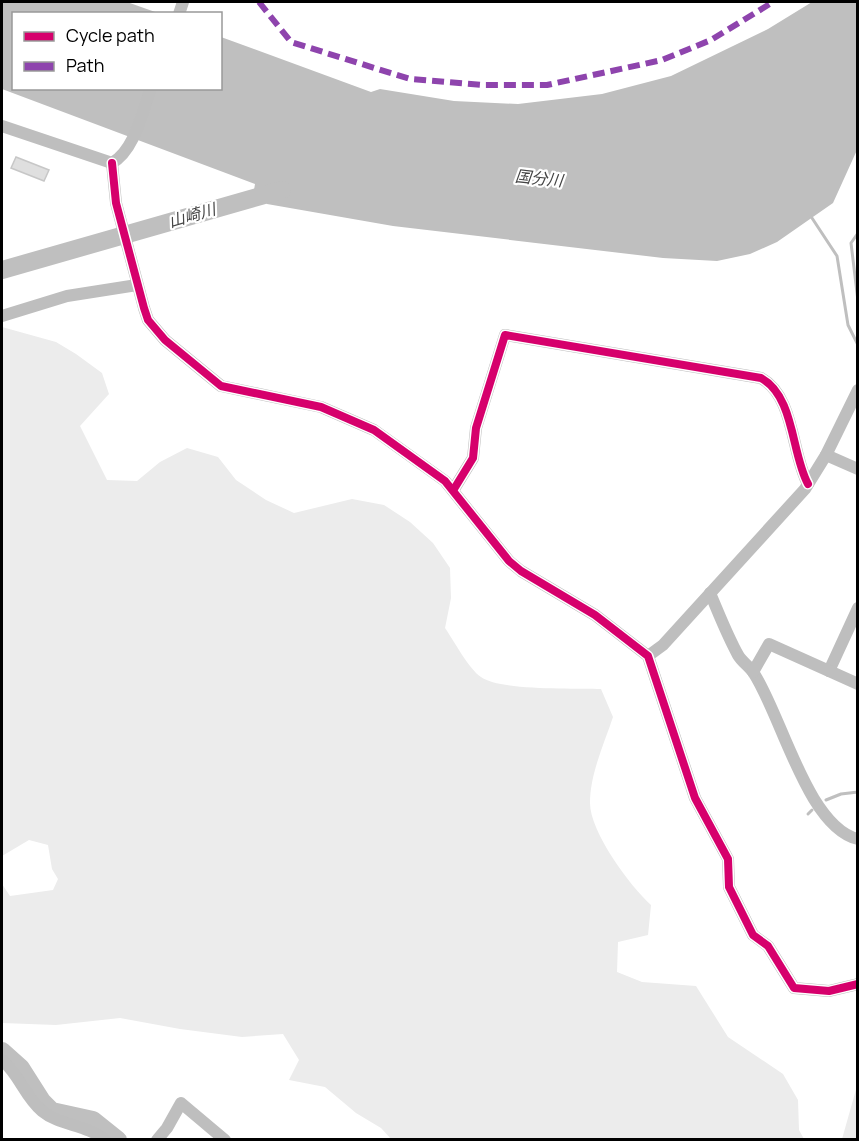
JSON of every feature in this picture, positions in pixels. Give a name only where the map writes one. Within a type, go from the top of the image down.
[{"type":"street","points":[[112,163],[124,153],[150,90]]},
{"type":"street","points":[[2,126],[112,163]]},
{"type":"street","points":[[112,163],[121,226],[148,320],[156,331],[210,380],[232,390],[321,406],[350,418],[398,447],[454,489],[509,561],[521,571],[595,615],[648,656],[695,798],[724,848],[728,859],[729,887],[753,935],[768,946],[794,988],[829,991],[858,984]]},
{"type":"street","points":[[2,316],[67,296],[137,285]]},
{"type":"street","points":[[454,489],[473,459],[476,428],[505,335],[761,378],[770,384],[783,406],[802,474],[808,484]]},
{"type":"street","points":[[648,656],[663,645],[808,484],[826,454],[858,390]]},
{"type":"street","points":[[826,454],[858,469]]},
{"type":"street","points":[[710,593],[739,658],[753,672],[800,772],[822,810],[836,828],[849,837],[858,839]]},
{"type":"street","points":[[829,671],[858,608]]},
{"type":"street","points":[[753,672],[769,644],[858,684]]},
{"type":"street","points":[[2,1060],[18,1077],[42,1111],[55,1118],[94,1131],[105,1140]]},
{"type":"street","points":[[157,1140],[167,1128],[181,1102],[225,1140]]},
{"type":"shaded area","points":[[2,327],[56,342],[102,373],[109,394],[80,426],[107,480],[137,481],[160,462],[187,448],[218,457],[236,480],[266,500],[294,513],[352,499],[384,505],[410,522],[433,543],[450,568],[451,598],[445,628],[476,673],[504,685],[601,689],[613,717],[592,781],[590,803],[592,815],[604,843],[622,872],[651,905],[648,935],[618,942],[617,972],[642,982],[696,986],[728,1037],[783,1074],[798,1100],[799,1130],[804,1139],[391,1139],[381,1128],[356,1113],[325,1087],[289,1080],[299,1060],[283,1034],[242,1037],[120,1018],[56,1025],[2,1023],[2,884],[10,896],[53,890],[58,879],[52,869],[48,845],[29,840],[2,856]]},
{"type":"shaded area","points":[[857,1086],[857,1139],[842,1139]]},
{"type":"water","name":"国分川","points":[[2,2],[127,2],[155,12],[12,12],[12,90],[222,90],[222,37],[371,92],[380,89],[454,101],[518,104],[602,94],[671,76],[768,29],[812,2],[857,2],[857,150],[833,203],[777,242],[750,254],[717,261],[663,258],[393,226],[267,204],[254,190],[255,184],[2,89]]},
{"type":"building","points":[[16,157],[49,170],[44,181],[11,168]]},
{"type":"waterway","name":"山崎川","points":[[2,270],[282,190]]},
{"type":"waterway","points":[[810,215],[837,256],[848,325],[858,345]]},
{"type":"waterway","points":[[858,233],[851,243],[858,301]]},
{"type":"waterway","points":[[826,800],[841,794],[858,792]]},
{"type":"waterway","points":[[808,814],[812,810]]},
{"type":"waterway","name":"山崎川","points":[[2,1051],[21,1068],[42,1101],[52,1111],[93,1120],[118,1140]]},
{"type":"marked path","points":[[259,2],[291,42],[410,79],[483,85],[547,85],[662,60],[711,40],[773,2]]},
{"type":"cycle path","points":[[112,163],[116,203],[144,308],[148,320],[165,340],[221,386],[321,407],[374,430],[445,481],[509,561],[521,571],[595,615],[648,656],[695,798],[728,859],[729,887],[753,935],[768,946],[794,988],[829,991],[858,984]]},
{"type":"cycle path","points":[[454,489],[473,458],[476,428],[505,335],[761,378],[780,398],[808,484]]}]
